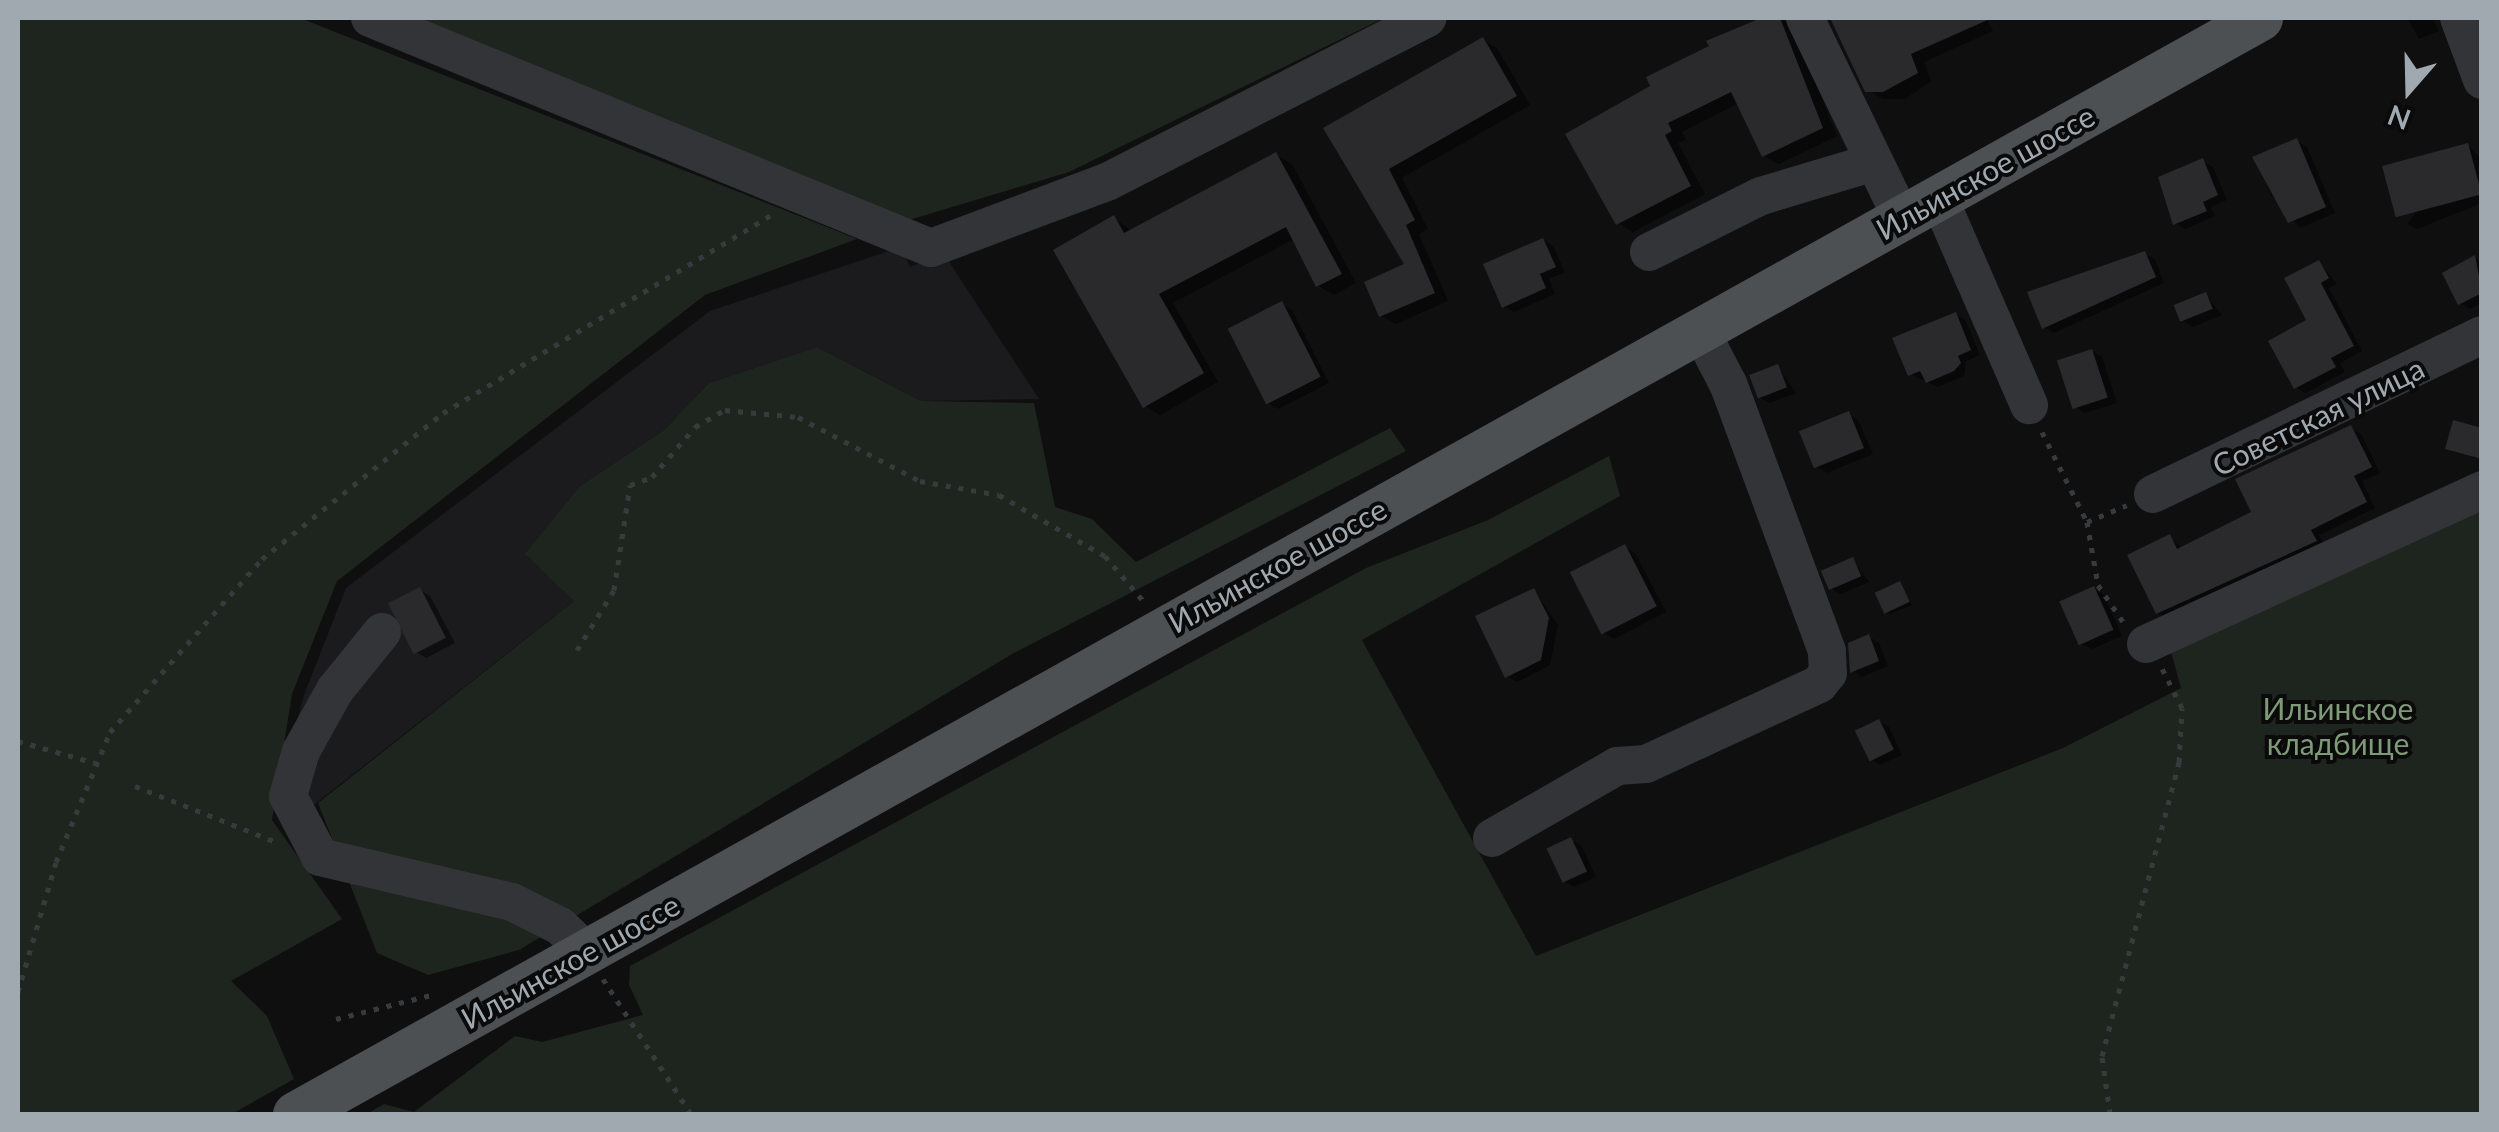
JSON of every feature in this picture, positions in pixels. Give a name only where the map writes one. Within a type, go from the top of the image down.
[{"type":"main road","name":"Ильинское шоссе","points":[[295,1114],[2260,18]]},
{"type":"street","points":[[370,18],[931,248],[1107,182],[1428,18]]},
{"type":"street","points":[[1805,18],[1874,162],[1920,208],[2029,405]]},
{"type":"street","points":[[2459,18],[2482,80]]},
{"type":"street","points":[[1650,252],[1760,196],[1874,162]]},
{"type":"street","points":[[1492,838],[1617,766],[1646,764],[1819,684],[1828,672],[1828,651],[1741,420],[1700,330]]},
{"type":"street","name":"Советская улица","points":[[2153,494],[2482,335]]},
{"type":"street","points":[[2146,644],[2482,490]]},
{"type":"street","points":[[382,632],[335,690],[300,750],[288,796],[320,857],[512,902],[560,926],[586,951]]},
{"type":"path","points":[[18,992],[95,762],[110,732],[262,559],[338,493],[443,413],[799,196]]},
{"type":"path","points":[[577,650],[614,590],[630,484],[652,477],[695,426],[725,410],[798,417],[920,482],[999,495],[1104,556],[1154,613],[1172,624]]},
{"type":"path","points":[[2087,522],[2153,494]]},
{"type":"path","points":[[18,742],[95,762]]},
{"type":"path","points":[[136,786],[320,857]]},
{"type":"path","points":[[2110,1114],[2102,1056],[2140,893]]},
{"type":"path","points":[[586,951],[691,1114]]},
{"type":"path","points":[[336,1019],[440,993]]},
{"type":"shaded area","points":[[901,247],[910,267],[944,254],[1039,399],[921,401],[817,347],[709,383],[664,430],[580,486],[526,555],[575,600],[283,829],[277,811],[282,776],[304,695],[346,588],[710,311]]},
{"type":"green space","points":[[18,18],[300,18],[857,239],[705,295],[337,581],[292,694],[272,820],[342,919],[231,981],[267,1016],[294,1079],[232,1114],[18,1114]]},
{"type":"green space","points":[[413,18],[1384,18],[1069,172],[896,224]]},
{"type":"green space","points":[[817,347],[921,401],[1034,403],[1055,507],[1092,519],[1136,562],[1390,428],[1406,451],[1012,654],[519,950],[428,975],[377,953],[318,803],[574,601],[525,554],[580,486],[664,430],[709,383]]},
{"type":"green space","name":"Ильинское кладбище","points":[[1609,456],[1620,496],[1362,640],[1536,956],[2063,748],[2181,688],[2168,641],[2481,505],[2481,1114],[367,1114],[384,1104],[414,1112],[515,1036],[542,1042],[643,1015],[629,985],[630,966],[1366,568],[1488,520]]},
{"type":"building","points":[[1761,18],[1780,18],[1823,128],[1762,157],[1731,92],[1668,123],[1672,131],[1665,135],[1691,186],[1616,225],[1565,134],[1650,86],[1646,77],[1709,46],[1706,41]]},
{"type":"building","points":[[1830,18],[1992,18],[1911,54],[1918,73],[1883,92],[1865,92]]},
{"type":"building","points":[[1483,37],[1517,96],[1389,169],[1415,220],[1406,225],[1435,293],[1379,317],[1364,282],[1404,264],[1323,128]]},
{"type":"building","points":[[2297,138],[2326,207],[2288,223],[2252,157]]},
{"type":"building","points":[[2468,143],[2482,194],[2396,217],[2382,166]]},
{"type":"building","points":[[1276,152],[1342,274],[1316,287],[1286,227],[1159,294],[1204,373],[1143,408],[1053,250],[1114,215],[1124,233]]},
{"type":"building","points":[[2203,158],[2218,195],[2203,202],[2207,211],[2173,225],[2158,177]]},
{"type":"building","points":[[1543,238],[1556,267],[1540,274],[1546,288],[1502,308],[1483,264]]},
{"type":"building","points":[[2145,251],[2156,277],[2042,329],[2027,292]]},
{"type":"building","points":[[2475,255],[2482,293],[2458,305],[2442,273]]},
{"type":"building","points":[[2319,260],[2329,278],[2321,283],[2354,346],[2331,358],[2336,367],[2294,389],[2268,341],[2306,320],[2284,278]]},
{"type":"building","points":[[2206,292],[2213,309],[2180,322],[2174,305]]},
{"type":"building","points":[[1282,301],[1321,377],[1266,404],[1228,329]]},
{"type":"building","points":[[1956,312],[1971,350],[1958,356],[1961,363],[1954,371],[1926,383],[1920,371],[1908,376],[1892,338]]},
{"type":"building","points":[[2092,349],[2108,398],[2073,409],[2057,360]]},
{"type":"building","points":[[1778,364],[1787,387],[1758,398],[1749,375]]},
{"type":"building","points":[[1849,411],[1864,448],[1814,468],[1799,431]]},
{"type":"building","points":[[2453,420],[2482,428],[2482,459],[2445,449]]},
{"type":"building","points":[[2351,425],[2372,467],[2354,476],[2367,502],[2311,530],[2317,541],[2156,614],[2127,555],[2170,534],[2177,549],[2251,512],[2235,479]]},
{"type":"building","points":[[1625,544],[1657,606],[1602,635],[1570,572]]},
{"type":"building","points":[[1853,557],[1861,576],[1829,590],[1821,571]]},
{"type":"building","points":[[1900,581],[1910,602],[1884,614],[1875,593]]},
{"type":"building","points":[[2094,586],[2114,630],[2079,645],[2059,601]]},
{"type":"building","points":[[420,587],[446,638],[414,654],[388,603]]},
{"type":"building","points":[[1534,588],[1549,618],[1541,660],[1505,678],[1475,616]]},
{"type":"building","points":[[1869,634],[1879,661],[1850,673],[1848,643]]},
{"type":"building","points":[[1879,719],[1894,750],[1870,761],[1855,731]]},
{"type":"building","points":[[1571,837],[1587,871],[1563,883],[1547,848]]}]
